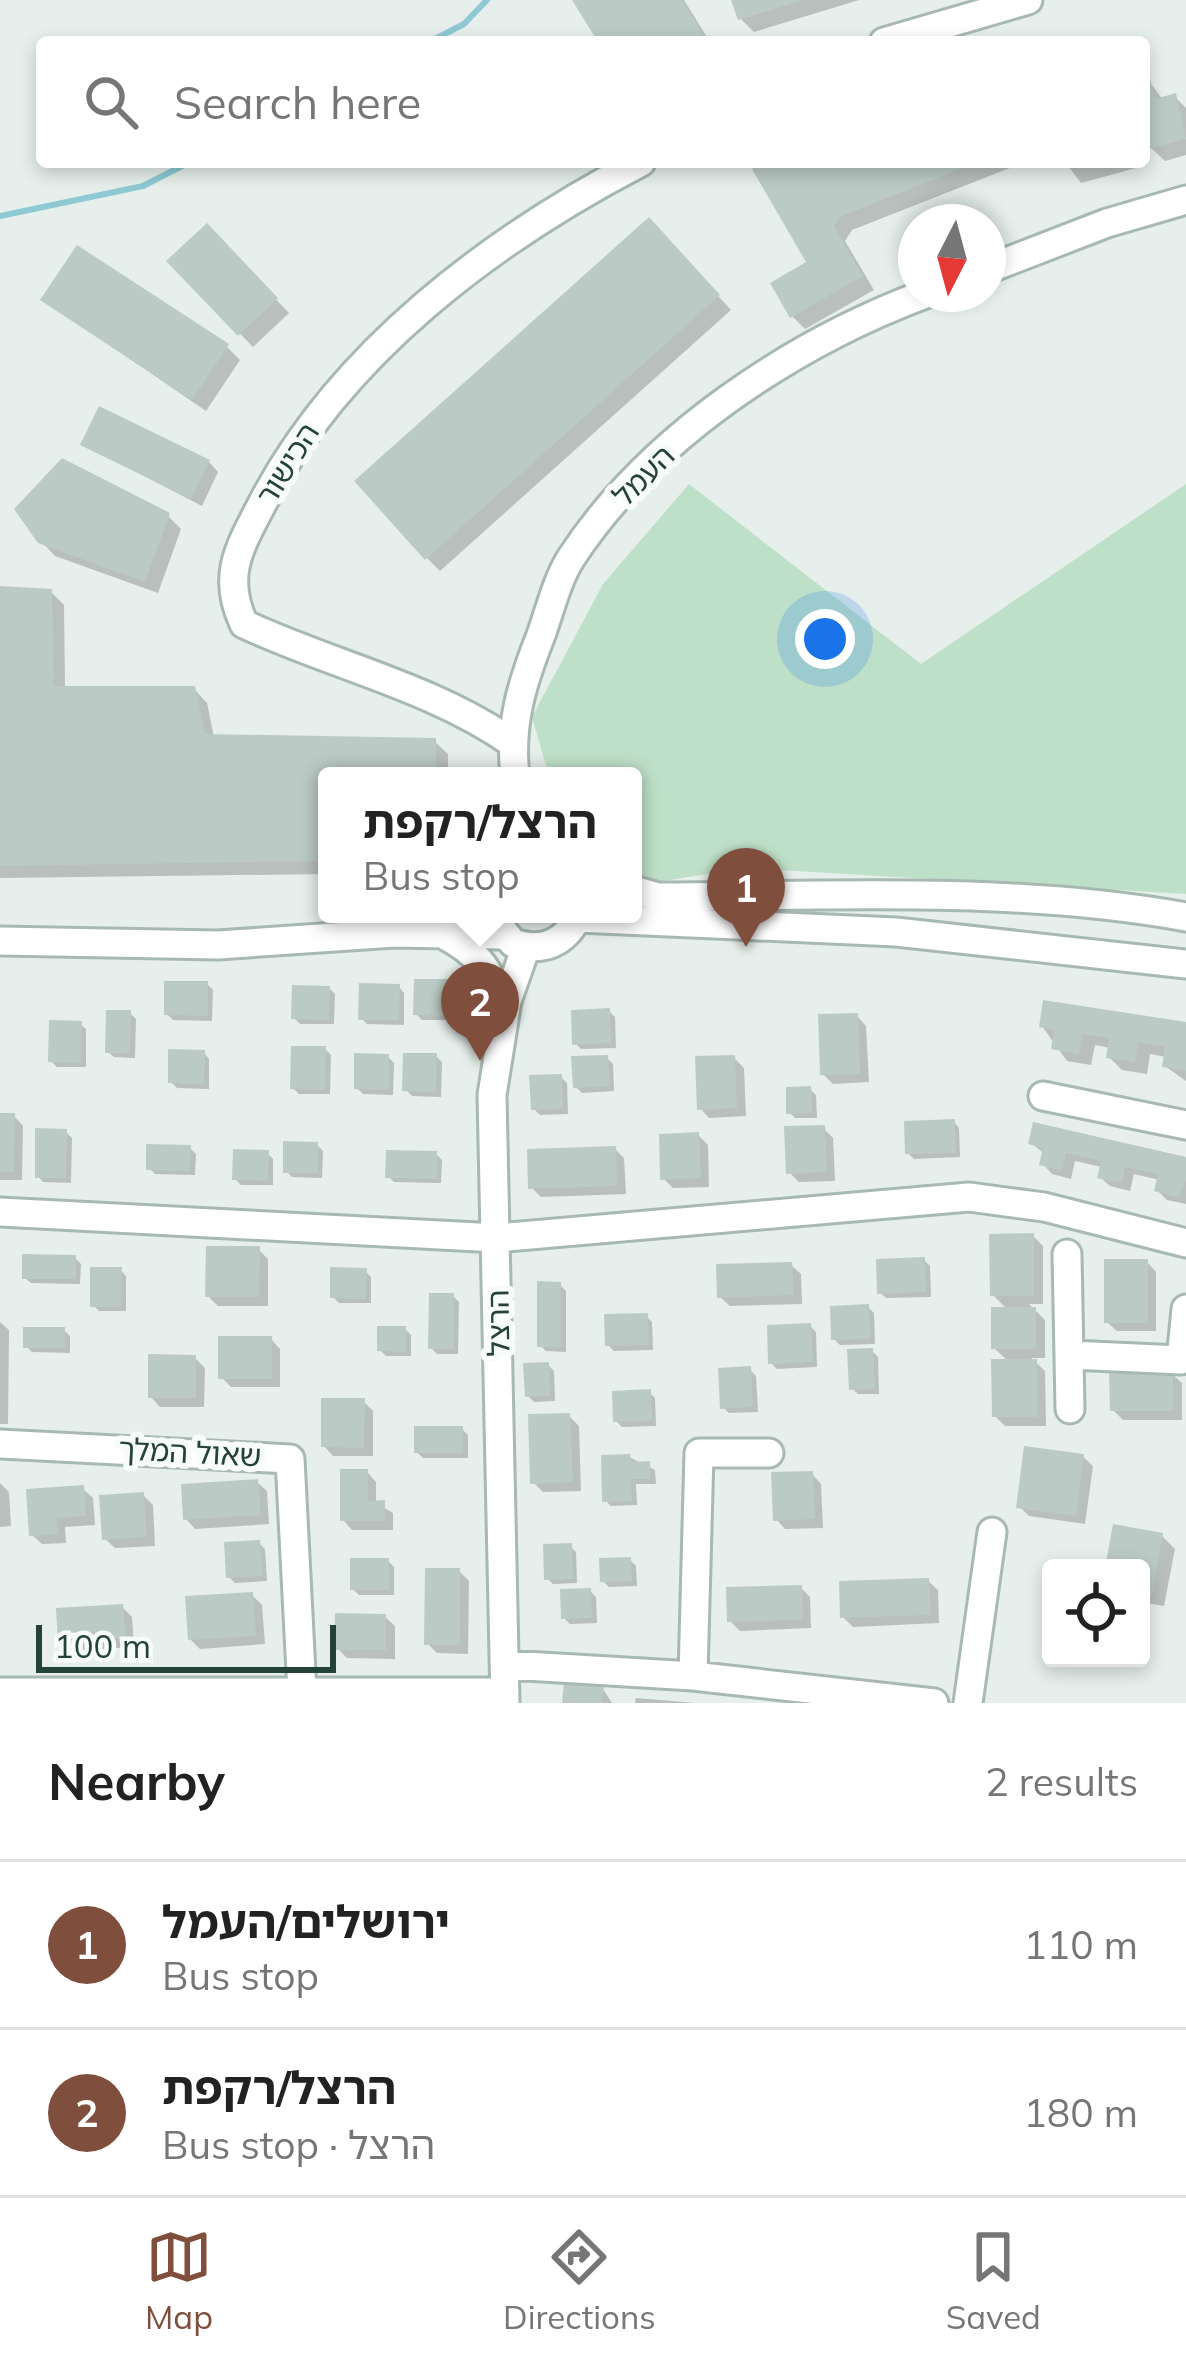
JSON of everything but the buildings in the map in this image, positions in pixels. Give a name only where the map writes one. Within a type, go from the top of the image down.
[{"type":"street","points":[[905,36],[1028,0]]},
{"type":"street","name":"הכישור","points":[[512,742],[463,709],[401,690],[244,625],[230,594],[240,546],[271,486],[334,391],[434,300],[523,235],[631,168]]},
{"type":"street","points":[[1006,262],[1107,223],[1186,200]]},
{"type":"street","name":"העמל","points":[[514,767],[512,742],[519,692],[569,561],[642,473],[755,382],[898,304]]},
{"type":"street","points":[[642,893],[658,897],[903,896],[1086,905],[1186,917]]},
{"type":"street","points":[[642,919],[896,932],[1186,964]]},
{"type":"street","points":[[0,940],[218,945],[394,933],[441,923],[557,942],[572,923]]},
{"type":"street","points":[[441,923],[473,949],[494,979],[504,1016]]},
{"type":"street","name":"הרצל","points":[[506,932],[504,1016],[492,1095],[506,1686]]},
{"type":"street","points":[[1043,1096],[1186,1125]]},
{"type":"street","points":[[0,1212],[497,1238],[969,1197],[1044,1207],[1186,1243]]},
{"type":"street","points":[[1067,1254],[1070,1409]]},
{"type":"street","points":[[1070,1355],[1184,1362],[1186,1309]]},
{"type":"street","name":"שאול המלך","points":[[0,1444],[290,1459],[302,1692]]},
{"type":"street","points":[[693,1676],[699,1453],[769,1453]]},
{"type":"street","points":[[968,1703],[992,1532]]},
{"type":"street","points":[[0,1691],[302,1692],[693,1676],[771,1694],[934,1703]]},
{"type":"green space","points":[[689,484],[921,664],[1186,484],[1186,894],[743,868],[642,885],[642,767],[546,767],[532,717],[603,584]]},
{"type":"waterway","points":[[441,36],[464,24],[487,0]]},
{"type":"waterway","points":[[0,216],[143,186],[178,168]]},
{"type":"place","name":"ירושלים/העמל","points":[[746,947]]},
{"type":"place","name":"הרצל/רקפת","points":[[480,1061]]}]
